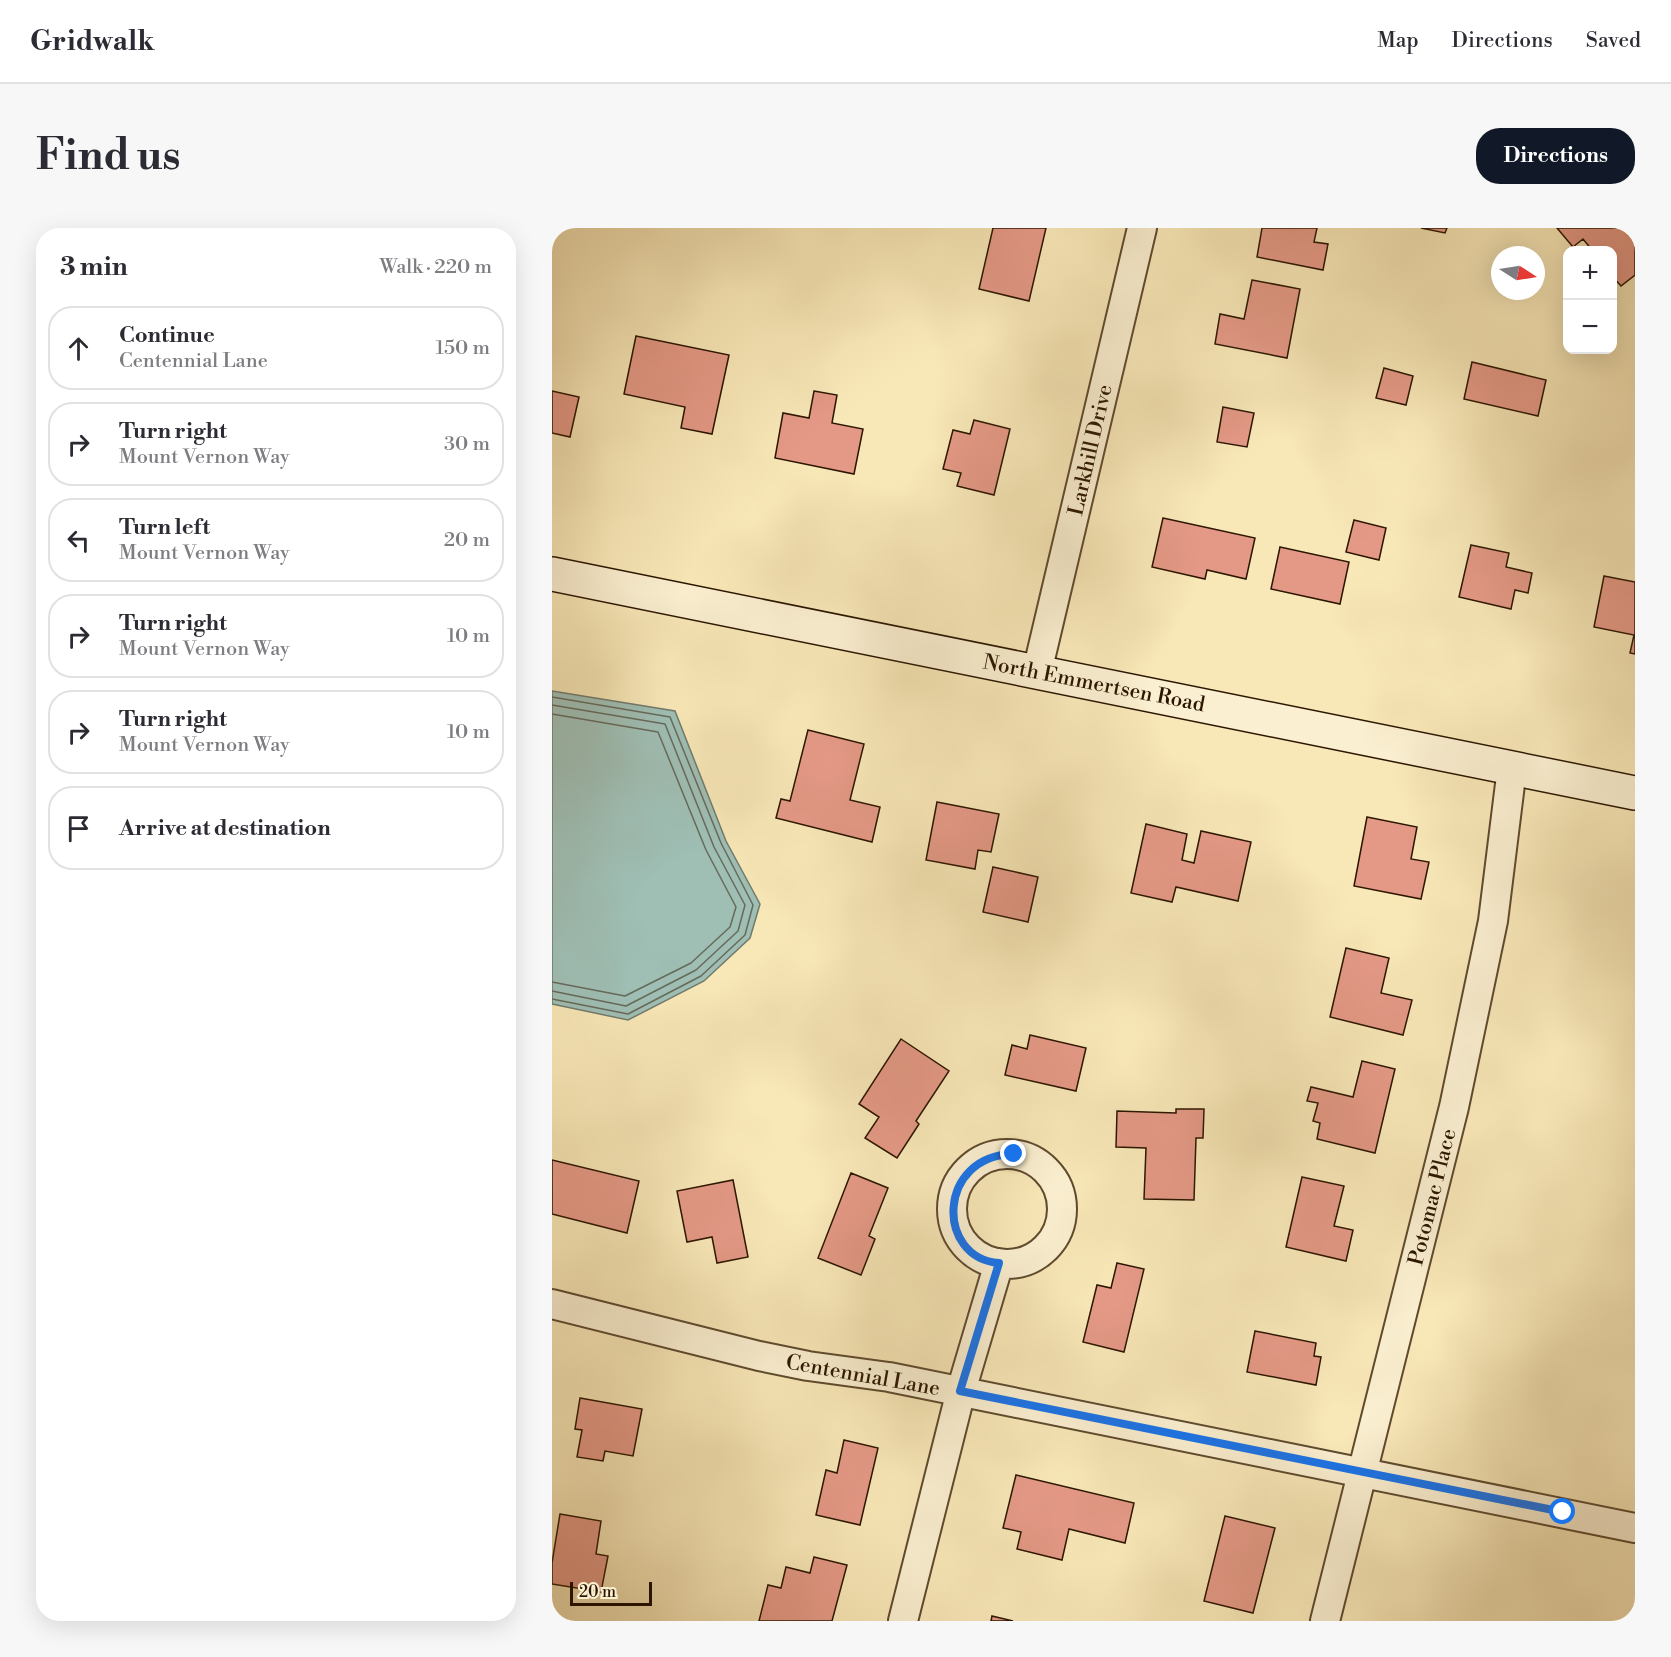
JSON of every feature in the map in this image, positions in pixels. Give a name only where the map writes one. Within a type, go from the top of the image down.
[{"type":"street","name":"Larkhill Drive","points":[[1037,672],[1142,228]]},
{"type":"street","name":"North Emmertsen Road","points":[[552,574],[1635,793]]},
{"type":"street","name":"Potomac Place","points":[[1325,1621],[1454,1107],[1493,921],[1512,768]]},
{"type":"street","points":[[903,1621],[960,1391],[999,1263]]},
{"type":"street","name":"Centennial Lane","points":[[552,1304],[769,1359],[960,1391],[1635,1528]]},
{"type":"water","points":[[552,691],[675,711],[726,841],[760,904],[750,938],[704,981],[628,1020],[552,1004]]},
{"type":"building","points":[[993,228],[1046,228],[1029,301],[979,289]]},
{"type":"building","points":[[1262,228],[1317,228],[1314,242],[1328,244],[1323,270],[1257,257]]},
{"type":"building","points":[[1421,228],[1447,228],[1445,233]]},
{"type":"building","points":[[1557,228],[1629,228],[1635,235],[1635,275],[1621,286],[1617,282],[1617,246],[1589,246],[1583,239],[1572,246]]},
{"type":"building","points":[[1252,280],[1300,289],[1287,358],[1215,344],[1220,314],[1244,319]]},
{"type":"building","points":[[636,336],[729,355],[712,434],[681,428],[685,407],[624,394]]},
{"type":"building","points":[[1472,362],[1546,380],[1538,416],[1464,399]]},
{"type":"building","points":[[1384,368],[1413,376],[1406,405],[1376,398]]},
{"type":"building","points":[[552,391],[579,397],[570,437],[552,433]]},
{"type":"building","points":[[814,391],[837,395],[832,423],[863,429],[854,474],[775,458],[783,413],[809,418]]},
{"type":"building","points":[[1223,407],[1254,413],[1247,447],[1217,442]]},
{"type":"building","points":[[974,420],[1010,429],[994,495],[957,486],[961,473],[943,469],[953,430],[970,434]]},
{"type":"building","points":[[1163,518],[1255,538],[1246,579],[1207,570],[1205,579],[1152,567]]},
{"type":"building","points":[[1354,520],[1386,528],[1379,560],[1346,552]]},
{"type":"building","points":[[1471,545],[1509,553],[1506,567],[1532,573],[1528,593],[1515,590],[1511,609],[1459,597]]},
{"type":"building","points":[[1280,547],[1349,562],[1340,604],[1271,589]]},
{"type":"building","points":[[1604,576],[1635,582],[1635,654],[1630,653],[1634,635],[1594,627]]},
{"type":"building","points":[[808,730],[864,744],[850,800],[880,807],[872,842],[776,818],[781,799],[790,801]]},
{"type":"building","points":[[937,802],[999,814],[991,852],[978,850],[975,869],[926,860]]},
{"type":"building","points":[[1367,817],[1417,827],[1411,859],[1429,862],[1421,899],[1354,886]]},
{"type":"building","points":[[1146,824],[1187,834],[1182,860],[1194,863],[1201,831],[1251,842],[1238,901],[1176,887],[1172,902],[1131,893]]},
{"type":"building","points":[[993,867],[1038,877],[1028,922],[983,912]]},
{"type":"building","points":[[1346,948],[1389,958],[1381,993],[1412,1000],[1403,1035],[1330,1017]]},
{"type":"building","points":[[1030,1035],[1086,1048],[1076,1091],[1005,1075],[1012,1045],[1027,1049]]},
{"type":"building","points":[[901,1039],[949,1071],[916,1121],[919,1124],[897,1158],[865,1138],[879,1117],[859,1104]]},
{"type":"building","points":[[1362,1061],[1395,1069],[1375,1153],[1317,1139],[1320,1123],[1313,1121],[1318,1103],[1307,1101],[1311,1087],[1353,1097]]},
{"type":"building","points":[[1176,1109],[1204,1109],[1203,1138],[1196,1138],[1194,1200],[1144,1199],[1146,1148],[1116,1147],[1117,1111],[1176,1113]]},
{"type":"building","points":[[552,1160],[639,1181],[627,1233],[552,1214]]},
{"type":"building","points":[[851,1173],[888,1188],[869,1236],[875,1239],[861,1275],[818,1258]]},
{"type":"building","points":[[1302,1177],[1344,1186],[1334,1226],[1353,1230],[1346,1261],[1286,1247]]},
{"type":"building","points":[[733,1180],[748,1257],[717,1263],[712,1237],[687,1242],[677,1191]]},
{"type":"building","points":[[1117,1263],[1144,1269],[1124,1352],[1083,1342],[1097,1285],[1111,1288]]},
{"type":"building","points":[[1255,1331],[1316,1343],[1314,1356],[1321,1357],[1316,1385],[1247,1372]]},
{"type":"building","points":[[580,1398],[642,1409],[633,1456],[605,1451],[603,1461],[577,1457],[582,1430],[575,1429]]},
{"type":"building","points":[[844,1440],[878,1448],[860,1525],[816,1515],[826,1470],[837,1473]]},
{"type":"building","points":[[1016,1475],[1134,1503],[1125,1543],[1069,1529],[1062,1560],[1017,1549],[1021,1532],[1003,1528]]},
{"type":"building","points":[[560,1514],[601,1521],[596,1554],[608,1556],[601,1592],[552,1584],[552,1563]]},
{"type":"building","points":[[1225,1516],[1275,1528],[1253,1613],[1204,1601]]},
{"type":"building","points":[[814,1557],[847,1565],[832,1621],[759,1621],[768,1585],[781,1588],[786,1567],[810,1573]]},
{"type":"building","points":[[992,1616],[1013,1621],[991,1621]]},
{"type":"route","points":[[1014,1154],[1000,1155],[980,1162],[959,1182],[952,1204],[954,1221],[960,1237],[973,1253],[991,1262],[999,1263],[960,1391],[1563,1512]]}]
